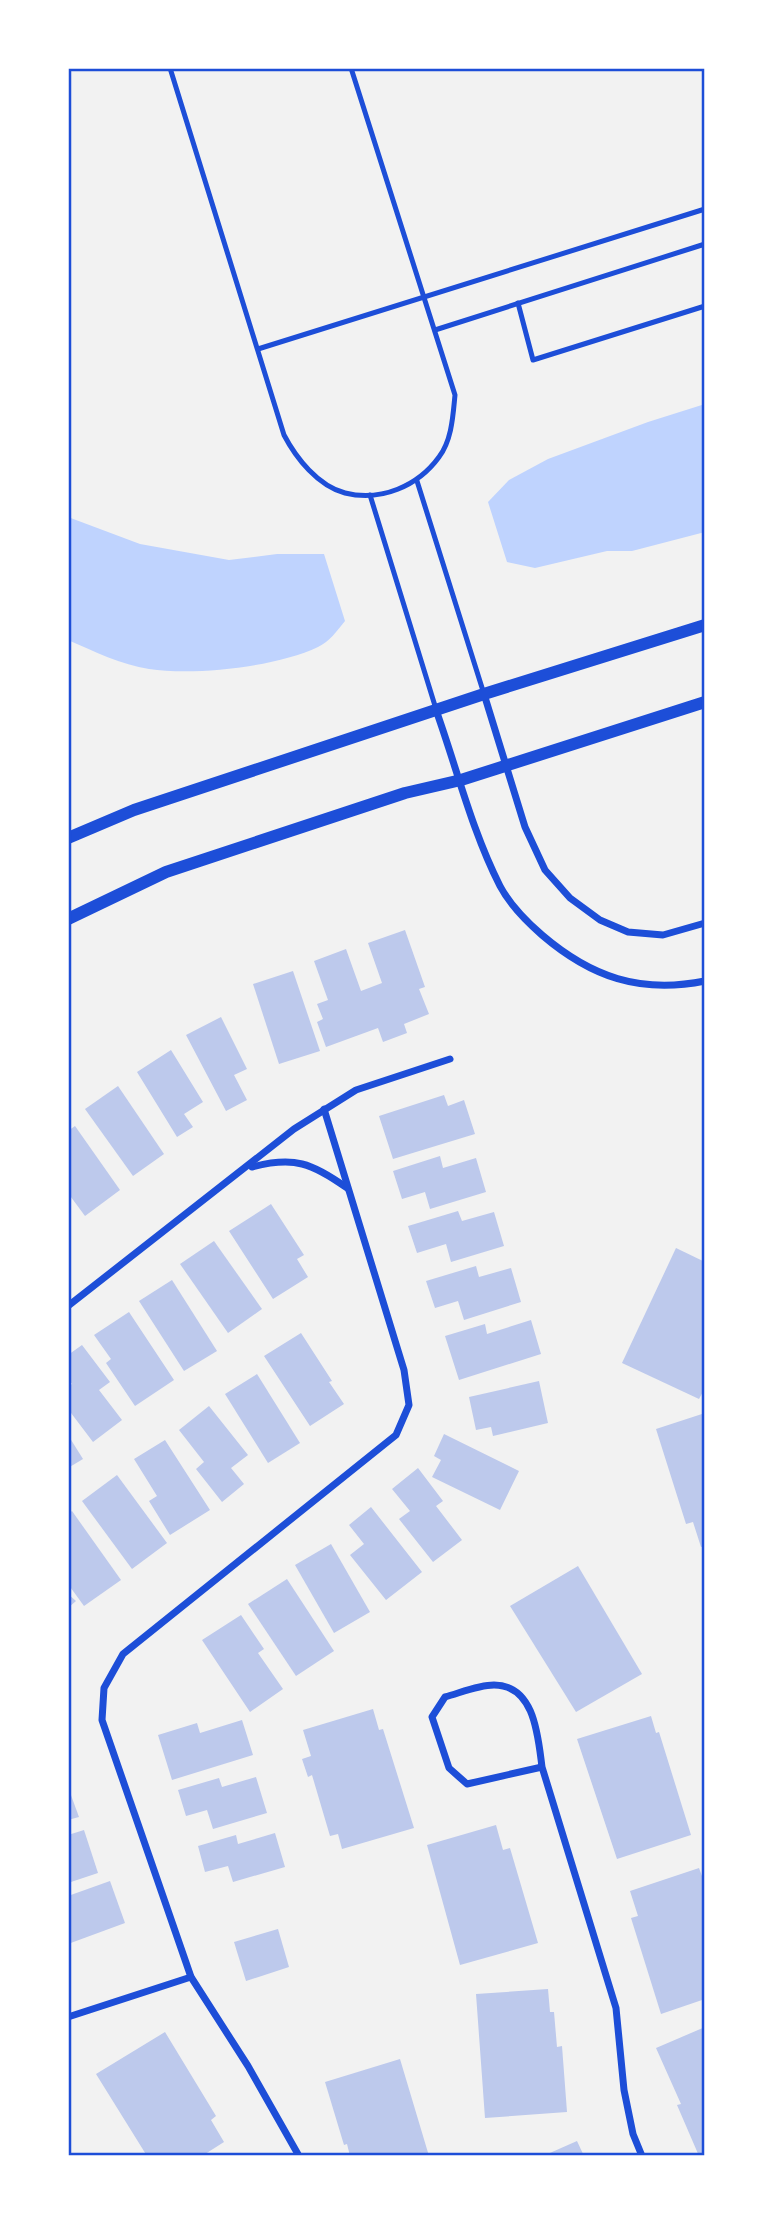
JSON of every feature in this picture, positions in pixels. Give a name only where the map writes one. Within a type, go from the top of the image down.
[{"type":"street","points":[[68,838],[134,810],[484,694],[705,625]]},
{"type":"street","points":[[484,694],[525,827],[545,870],[570,898],[600,920],[628,932],[663,936],[705,923]]},
{"type":"street","points":[[68,919],[166,872],[405,793],[461,780],[705,702]]},
{"type":"street","points":[[436,710],[480,841],[502,889],[526,921],[565,955],[590,969],[617,979],[660,986],[705,981]]},
{"type":"street","points":[[68,1306],[294,1129],[324,1109],[356,1090],[450,1059]]},
{"type":"street","points":[[299,2156],[248,2066],[191,1977],[102,1720],[104,1688],[123,1654],[396,1435],[409,1405],[404,1370],[324,1109]]},
{"type":"street","points":[[247,1168],[277,1160],[303,1162],[325,1172],[348,1188]]},
{"type":"street","points":[[542,1768],[467,1784],[449,1768],[432,1717],[445,1698],[492,1684],[510,1687],[528,1704],[537,1731],[542,1768],[616,2008],[624,2090],[642,2156]]},
{"type":"street","points":[[68,2017],[191,1977]]},
{"type":"lane","points":[[170,68],[284,435],[293,451],[319,479],[344,493],[370,495],[396,491],[417,481],[441,456],[451,428],[455,395],[351,68]]},
{"type":"lane","points":[[258,349],[705,209]]},
{"type":"lane","points":[[435,330],[705,244]]},
{"type":"lane","points":[[518,303],[533,360],[705,306]]},
{"type":"lane","points":[[417,481],[484,694]]},
{"type":"lane","points":[[370,495],[436,710]]},
{"type":"water","points":[[705,404],[705,532],[632,551],[607,551],[535,568],[507,562],[488,502],[509,480],[548,459]]},
{"type":"water","points":[[68,517],[140,544],[229,560],[277,554],[324,554],[345,621],[318,647],[258,665],[168,671],[139,667],[108,657],[68,640]]},
{"type":"building","points":[[405,930],[425,987],[419,989],[429,1014],[404,1024],[407,1033],[383,1042],[378,1028],[326,1047],[317,1022],[323,1019],[317,1004],[328,1000],[314,961],[346,949],[361,991],[382,983],[368,943]]},
{"type":"building","points":[[293,971],[320,1051],[279,1064],[253,984]]},
{"type":"building","points":[[221,1017],[247,1069],[234,1075],[247,1100],[226,1111],[186,1035]]},
{"type":"building","points":[[171,1050],[203,1102],[184,1114],[193,1127],[177,1137],[137,1072]]},
{"type":"building","points":[[118,1086],[164,1154],[133,1176],[85,1109]]},
{"type":"building","points":[[444,1095],[448,1106],[464,1100],[475,1134],[393,1159],[379,1116]]},
{"type":"building","points":[[75,1126],[120,1190],[85,1216],[68,1193],[68,1131]]},
{"type":"building","points":[[440,1156],[443,1168],[476,1158],[486,1192],[430,1209],[425,1192],[402,1199],[393,1171]]},
{"type":"building","points":[[271,1204],[304,1255],[297,1259],[308,1277],[273,1299],[229,1231]]},
{"type":"building","points":[[458,1211],[462,1221],[494,1212],[504,1246],[451,1262],[446,1244],[417,1253],[408,1226]]},
{"type":"building","points":[[214,1241],[262,1309],[228,1333],[180,1264]]},
{"type":"building","points":[[676,1248],[705,1262],[705,1388],[699,1399],[622,1363]]},
{"type":"building","points":[[476,1266],[479,1277],[511,1268],[521,1302],[464,1320],[458,1301],[435,1308],[426,1281]]},
{"type":"building","points":[[172,1280],[217,1351],[184,1371],[139,1301]]},
{"type":"building","points":[[129,1312],[174,1380],[135,1406],[106,1363],[111,1359],[94,1335]]},
{"type":"building","points":[[531,1320],[541,1354],[459,1380],[445,1336],[485,1324],[487,1334]]},
{"type":"building","points":[[301,1333],[344,1404],[310,1426],[264,1356]]},
{"type":"building","points":[[82,1345],[110,1382],[99,1390],[122,1420],[93,1442],[68,1409],[68,1386],[72,1384],[68,1379],[68,1355]]},
{"type":"building","points":[[257,1374],[300,1443],[268,1463],[225,1394]]},
{"type":"building","points":[[539,1381],[548,1423],[493,1436],[491,1427],[476,1430],[469,1397]]},
{"type":"building","points":[[209,1406],[248,1455],[231,1468],[244,1484],[222,1502],[196,1469],[204,1462],[179,1430]]},
{"type":"building","points":[[705,1413],[705,1546],[701,1547],[693,1522],[686,1524],[656,1429]]},
{"type":"building","points":[[444,1434],[519,1471],[500,1510],[432,1477],[441,1460],[434,1456]]},
{"type":"building","points":[[68,1435],[83,1459],[68,1468]]},
{"type":"building","points":[[165,1440],[210,1510],[170,1535],[149,1501],[157,1496],[134,1459]]},
{"type":"building","points":[[418,1468],[443,1501],[436,1506],[462,1540],[433,1562],[399,1519],[410,1511],[392,1489]]},
{"type":"building","points":[[117,1475],[167,1543],[132,1569],[82,1501]]},
{"type":"building","points":[[371,1507],[422,1572],[386,1600],[350,1555],[364,1544],[349,1525]]},
{"type":"building","points":[[72,1511],[121,1580],[84,1606],[68,1584],[68,1514]]},
{"type":"building","points":[[331,1544],[370,1612],[334,1633],[295,1565]]},
{"type":"building","points":[[578,1566],[642,1674],[576,1712],[510,1606]]},
{"type":"building","points":[[287,1579],[334,1651],[296,1676],[248,1604]]},
{"type":"building","points":[[68,1594],[76,1601],[68,1608]]},
{"type":"building","points":[[241,1615],[264,1649],[258,1653],[283,1689],[250,1712],[202,1640]]},
{"type":"building","points":[[373,1709],[379,1730],[383,1729],[414,1828],[342,1849],[338,1834],[330,1836],[312,1775],[308,1777],[302,1759],[311,1756],[303,1730]]},
{"type":"building","points":[[651,1716],[656,1733],[659,1732],[691,1835],[617,1859],[577,1739]]},
{"type":"building","points":[[242,1720],[253,1755],[172,1780],[158,1735],[197,1723],[200,1733]]},
{"type":"building","points":[[256,1777],[267,1813],[213,1829],[207,1810],[186,1816],[178,1790],[219,1778],[222,1787]]},
{"type":"building","points":[[68,1787],[79,1817],[68,1820]]},
{"type":"building","points":[[496,1825],[503,1850],[510,1848],[538,1943],[460,1965],[427,1845]]},
{"type":"building","points":[[84,1830],[98,1873],[68,1883],[68,1835]]},
{"type":"building","points":[[275,1833],[285,1867],[233,1882],[228,1866],[205,1872],[198,1846],[236,1835],[238,1844]]},
{"type":"building","points":[[699,1868],[705,1884],[705,1999],[661,2014],[631,1918],[638,1916],[630,1891]]},
{"type":"building","points":[[110,1881],[125,1923],[68,1944],[68,1896]]},
{"type":"building","points":[[278,1929],[289,1967],[246,1981],[234,1942]]},
{"type":"building","points":[[548,1989],[550,2012],[554,2012],[557,2047],[562,2046],[567,2112],[485,2118],[476,1994]]},
{"type":"building","points":[[705,2027],[705,2156],[699,2156],[677,2105],[681,2104],[656,2048]]},
{"type":"building","points":[[165,2032],[216,2116],[211,2120],[224,2142],[202,2156],[147,2156],[96,2074]]},
{"type":"building","points":[[400,2059],[429,2156],[350,2156],[347,2144],[344,2145],[325,2082]]},
{"type":"building","points":[[577,2141],[584,2156],[543,2156]]}]
